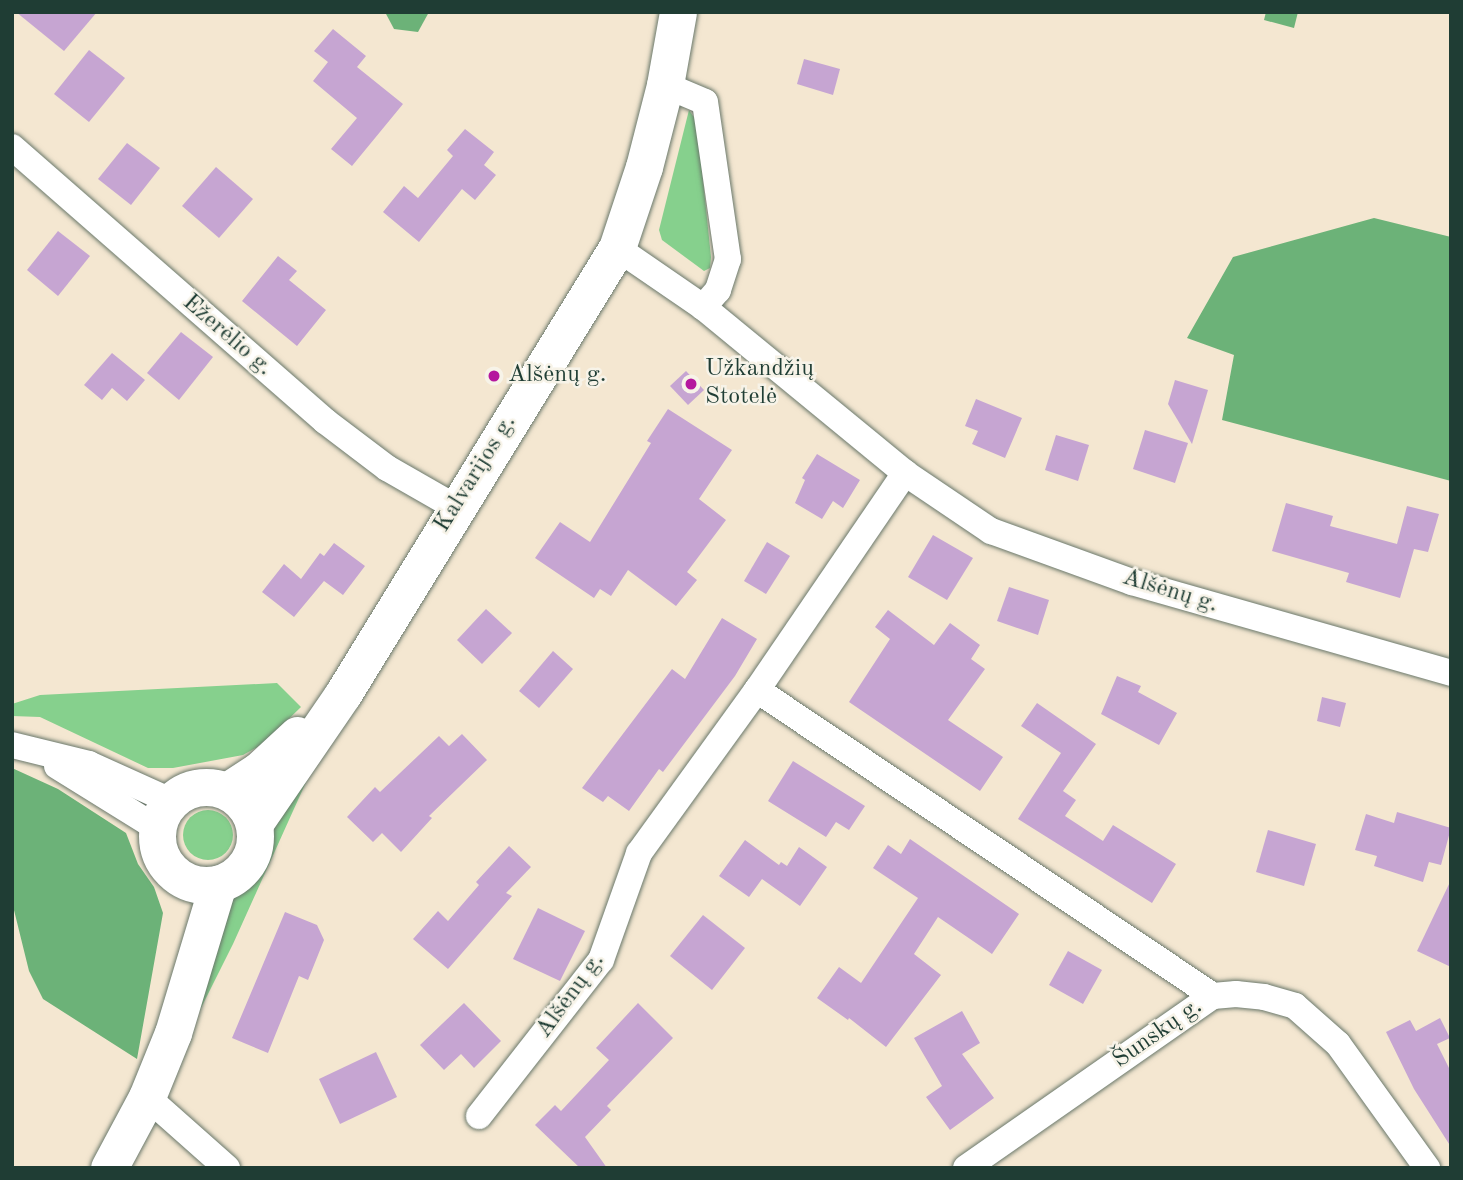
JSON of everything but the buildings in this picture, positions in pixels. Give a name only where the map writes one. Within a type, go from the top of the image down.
[{"type":"main road","name":"Kalvarijos g.","points":[[254,824],[343,694],[617,248],[665,85],[678,12]]},
{"type":"main road","name":"Kalvarijos g.","points":[[227,791],[258,771],[343,694]]},
{"type":"main road","points":[[173,873],[202,885],[218,884],[233,878],[244,867],[254,847],[254,824],[239,799],[227,791],[198,787],[164,814],[157,844],[173,873],[181,912],[173,1033]]},
{"type":"main road","points":[[109,1168],[147,1097],[173,1033],[218,884]]},
{"type":"street","points":[[665,85],[705,103],[728,258],[718,289],[704,307]]},
{"type":"street","name":"Ežerėlio g.","points":[[12,147],[325,421],[387,468],[455,508]]},
{"type":"street","name":"Alšėnų g.","points":[[617,248],[704,307],[905,473],[1003,536],[1132,582],[1451,673]]},
{"type":"street","name":"Alšėnų g.","points":[[479,1116],[601,960],[639,853],[757,690],[905,473]]},
{"type":"street","points":[[757,690],[1213,996]]},
{"type":"street","points":[[19,746],[89,764],[164,814]]},
{"type":"street","name":"Šunskų g.","points":[[966,1168],[1213,996],[1264,997],[1294,1006],[1338,1044],[1427,1168]]},
{"type":"street","points":[[147,1097],[227,1168]]},
{"type":"green space","points":[[385,12],[429,12],[418,32],[394,29]]},
{"type":"green space","points":[[1266,12],[1298,12],[1294,28],[1264,20]]},
{"type":"green space","points":[[689,110],[697,122],[711,257],[710,268],[704,271],[662,240],[659,230]]},
{"type":"green space","points":[[1374,218],[1451,237],[1451,481],[1222,420],[1234,355],[1187,338],[1233,257]]},
{"type":"green space","points":[[277,683],[301,707],[263,744],[243,755],[173,768],[148,768],[40,717],[12,716],[12,704],[40,695]]},
{"type":"green space","points":[[316,760],[233,944],[185,1040],[233,892],[255,876],[267,859],[271,828]]},
{"type":"green space","points":[[12,768],[58,789],[126,833],[138,864],[154,887],[163,913],[137,1059],[43,999],[29,971],[12,902]]},
{"type":"green space","points":[[208,810],[226,817],[233,835],[226,853],[208,860],[190,853],[183,835],[190,817]]},
{"type":"place","name":"Alšėnų g.","points":[[494,376]]},
{"type":"place","name":"Užkandžių Stotelė","points":[[691,384]]}]
